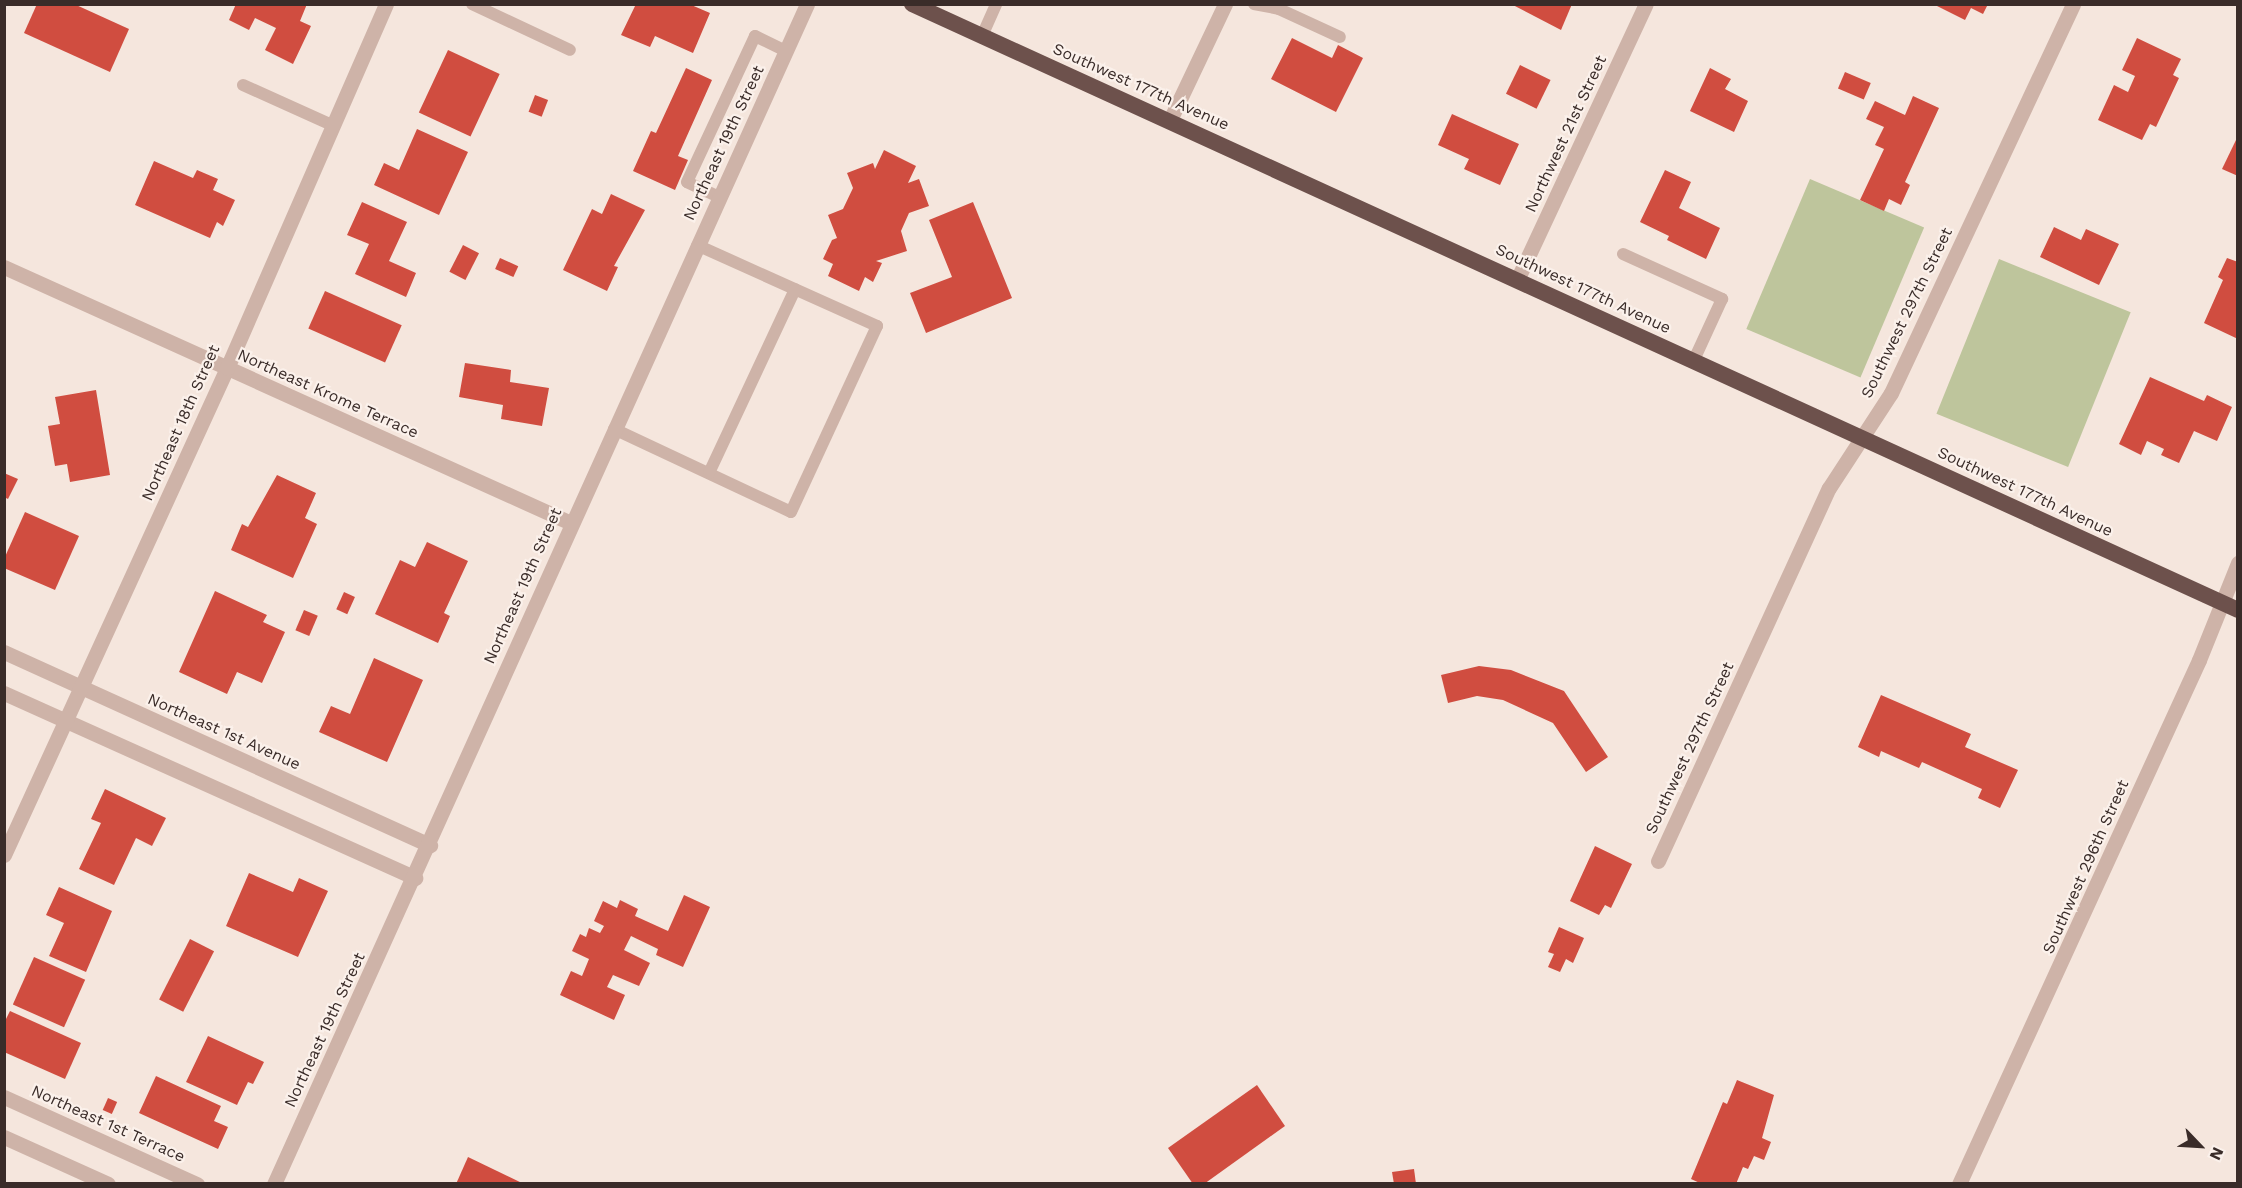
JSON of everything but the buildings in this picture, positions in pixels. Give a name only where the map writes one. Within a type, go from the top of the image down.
[{"type":"highway","name":"Southwest 177th Avenue","points":[[912,4],[1518,278],[2238,610]]},
{"type":"street","name":"Northeast 18th Street","points":[[4,855],[227,368],[386,4]]},
{"type":"street","name":"Northeast 19th Street","points":[[274,1184],[430,845],[571,523],[807,4]]},
{"type":"street","points":[[1170,120],[1225,4]]},
{"type":"street","name":"Northwest 21st Street","points":[[1518,278],[1646,4]]},
{"type":"street","name":"Southwest 297th Street","points":[[1658,861],[1829,488],[1890,393],[2073,4]]},
{"type":"street","name":"Northeast Krome Terrace","points":[[4,267],[571,523]]},
{"type":"street","name":"Southwest 296th Street","points":[[1959,1184],[2238,563]]},
{"type":"street","name":"Northeast 1st Avenue","points":[[4,652],[430,845]]},
{"type":"street","points":[[4,693],[415,878]]},
{"type":"street","name":"Northeast 1st Terrace","points":[[4,1097],[197,1184]]},
{"type":"street","points":[[4,1137],[108,1184]]},
{"type":"lane","points":[[472,4],[570,50]]},
{"type":"lane","points":[[982,36],[996,4]]},
{"type":"lane","points":[[1254,4],[1279,9],[1340,37]]},
{"type":"lane","points":[[719,197],[687,182],[755,36],[786,51]]},
{"type":"lane","points":[[243,85],[332,125]]},
{"type":"lane","points":[[614,429],[791,512],[877,326],[697,245]]},
{"type":"lane","points":[[1623,254],[1722,299],[1694,360]]},
{"type":"lane","points":[[709,474],[795,289]]},
{"type":"green space","points":[[1810,179],[1924,227],[1860,377],[1746,329]]},
{"type":"green space","points":[[1999,259],[2131,312],[2068,467],[1936,414]]}]
